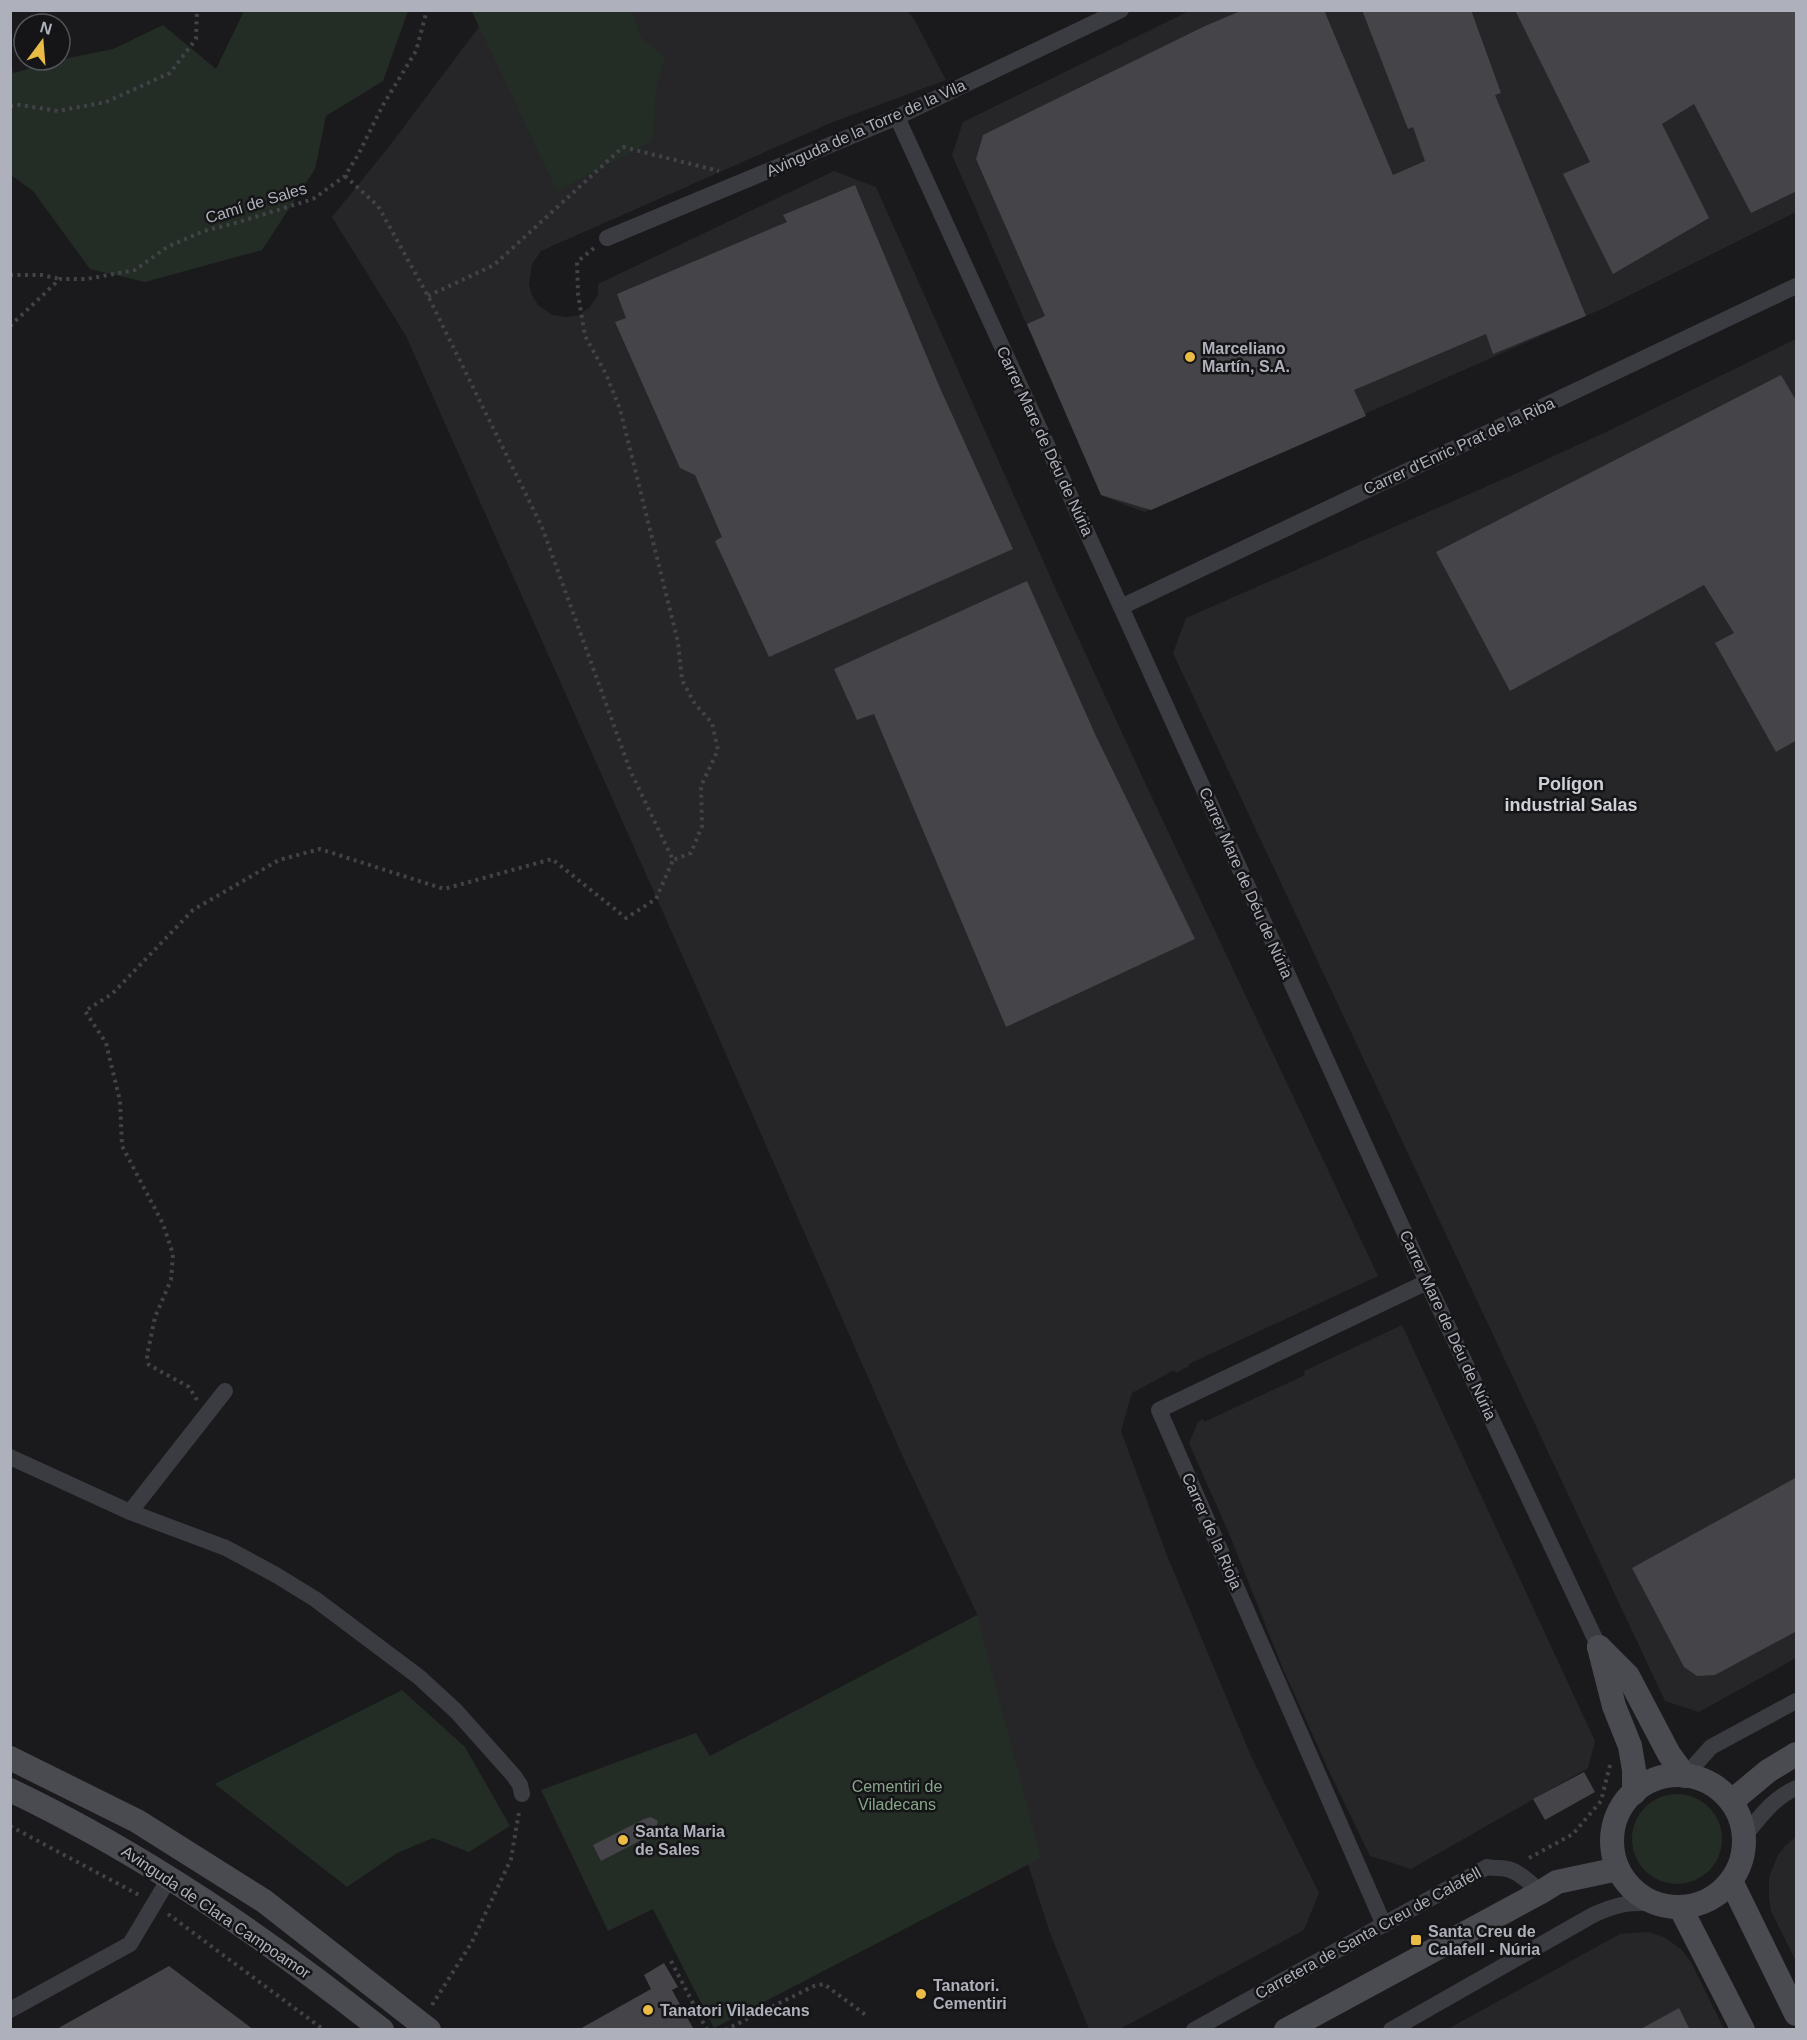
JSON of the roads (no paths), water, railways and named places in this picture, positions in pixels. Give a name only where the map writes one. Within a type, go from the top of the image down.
[{"type":"street","name":"Avinguda de la Torre de la Vila","points":[[607,238],[897,117],[1121,10]]},
{"type":"street","name":"Carrer Mare de Déu de Núria","points":[[897,117],[1427,1282],[1599,1647]]},
{"type":"street","name":"Carrer d'Enric Prat de la Riba","points":[[1121,607],[1797,286]]},
{"type":"street","name":"Carrer de la Rioja","points":[[1384,1925],[1159,1410],[1427,1282]]},
{"type":"street","points":[[130,1512],[225,1391]]},
{"type":"street","points":[[15,1461],[130,1512],[226,1548],[315,1599],[419,1677],[448,1704],[514,1776],[520,1785],[522,1794]]},
{"type":"street","points":[[1599,1647],[1628,1676],[1669,1754],[1685,1776]]},
{"type":"street","points":[[1599,1647],[1614,1706],[1630,1746],[1634,1770],[1634,1793]]},
{"type":"street","points":[[1685,1776],[1711,1747],[1797,1701]]},
{"type":"street","points":[[1731,1801],[1768,1771],[1797,1754]]},
{"type":"street","name":"Avinguda de Clara Campoamor","points":[[10,1758],[137,1821],[264,1901],[430,2018]]},
{"type":"street","points":[[1391,2030],[1612,1906],[1629,1902],[1680,1907],[1709,1900],[1731,1881],[1744,1854],[1742,1825],[1731,1801],[1707,1782],[1685,1776],[1663,1777],[1642,1786],[1623,1804],[1614,1826],[1613,1851],[1618,1869],[1631,1887],[1655,1903]]},
{"type":"street","points":[[1743,1838],[1782,1794],[1797,1788]]},
{"type":"street","name":"Avinguda de Clara Campoamor","points":[[10,1790],[171,1877],[321,1982],[382,2030]]},
{"type":"street","name":"Carretera de Santa Creu de Calafell","points":[[1194,2030],[1486,1867],[1496,1870],[1507,1869],[1518,1874],[1541,1892]]},
{"type":"street","points":[[1286,2030],[1557,1882],[1618,1869]]},
{"type":"street","points":[[10,2010],[130,1944],[171,1877]]},
{"type":"street","points":[[1731,1881],[1797,2014]]},
{"type":"street","points":[[1680,1907],[1743,2030]]},
{"type":"place","name":"Marceliano Martín, S.A.","points":[[1190,357]]},
{"type":"place","name":"Santa Maria de Sales","points":[[623,1840]]},
{"type":"place","name":"Santa Creu de Calafell - Núria","points":[[1416,1940]]},
{"type":"place","name":"Tanatori. Cementiri","points":[[921,1994]]},
{"type":"place","name":"Tanatori Viladecans","points":[[648,2010]]},
{"type":"district","name":"Polígon industrial Salas","points":[[1571,794]]},
{"type":"park label","name":"Cementiri de Viladecans","points":[[897,1795]]}]
